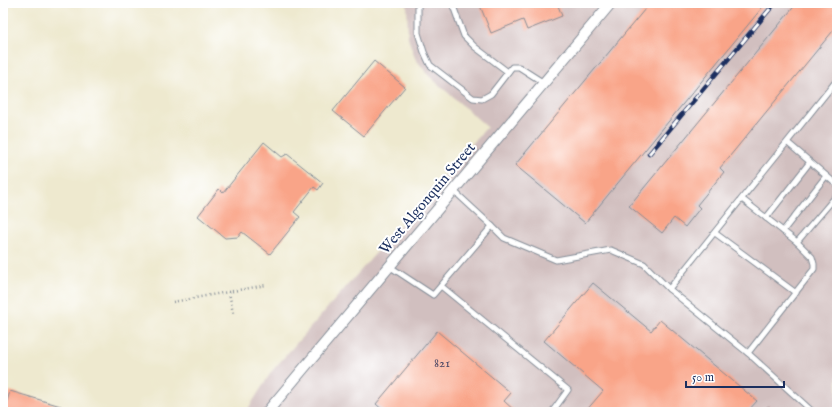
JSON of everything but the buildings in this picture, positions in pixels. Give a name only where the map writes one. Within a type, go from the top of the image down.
[{"type":"street","name":"West Algonquin Street","points":[[267,412],[544,83],[607,5]]},
{"type":"lane","points":[[418,3],[418,33],[430,65],[473,98],[482,99],[491,94],[512,67],[519,67],[544,83]]},
{"type":"lane","points":[[452,3],[464,36],[475,47],[508,72]]},
{"type":"lane","points":[[669,289],[788,143],[837,80]]},
{"type":"lane","points":[[788,143],[837,185]]},
{"type":"lane","points":[[766,218],[810,162]]},
{"type":"lane","points":[[783,231],[826,176]]},
{"type":"lane","points":[[453,190],[504,238],[556,260],[611,250],[644,264],[669,289],[748,353],[813,412]]},
{"type":"lane","points":[[797,242],[837,195]]},
{"type":"lane","points":[[742,199],[797,242],[812,258],[814,264],[814,270],[748,353]]},
{"type":"lane","points":[[390,266],[433,295],[492,226]]},
{"type":"lane","points":[[715,233],[796,293]]},
{"type":"lane","points":[[441,286],[568,390],[552,412]]},
{"type":"path","points":[[173,302],[266,285]]},
{"type":"path","points":[[229,292],[233,313]]},
{"type":"shaded area","points":[[407,3],[837,3],[837,412],[246,412],[272,371],[487,127],[429,76],[415,58],[408,38]]},
{"type":"railway","points":[[649,154],[775,3]]}]
